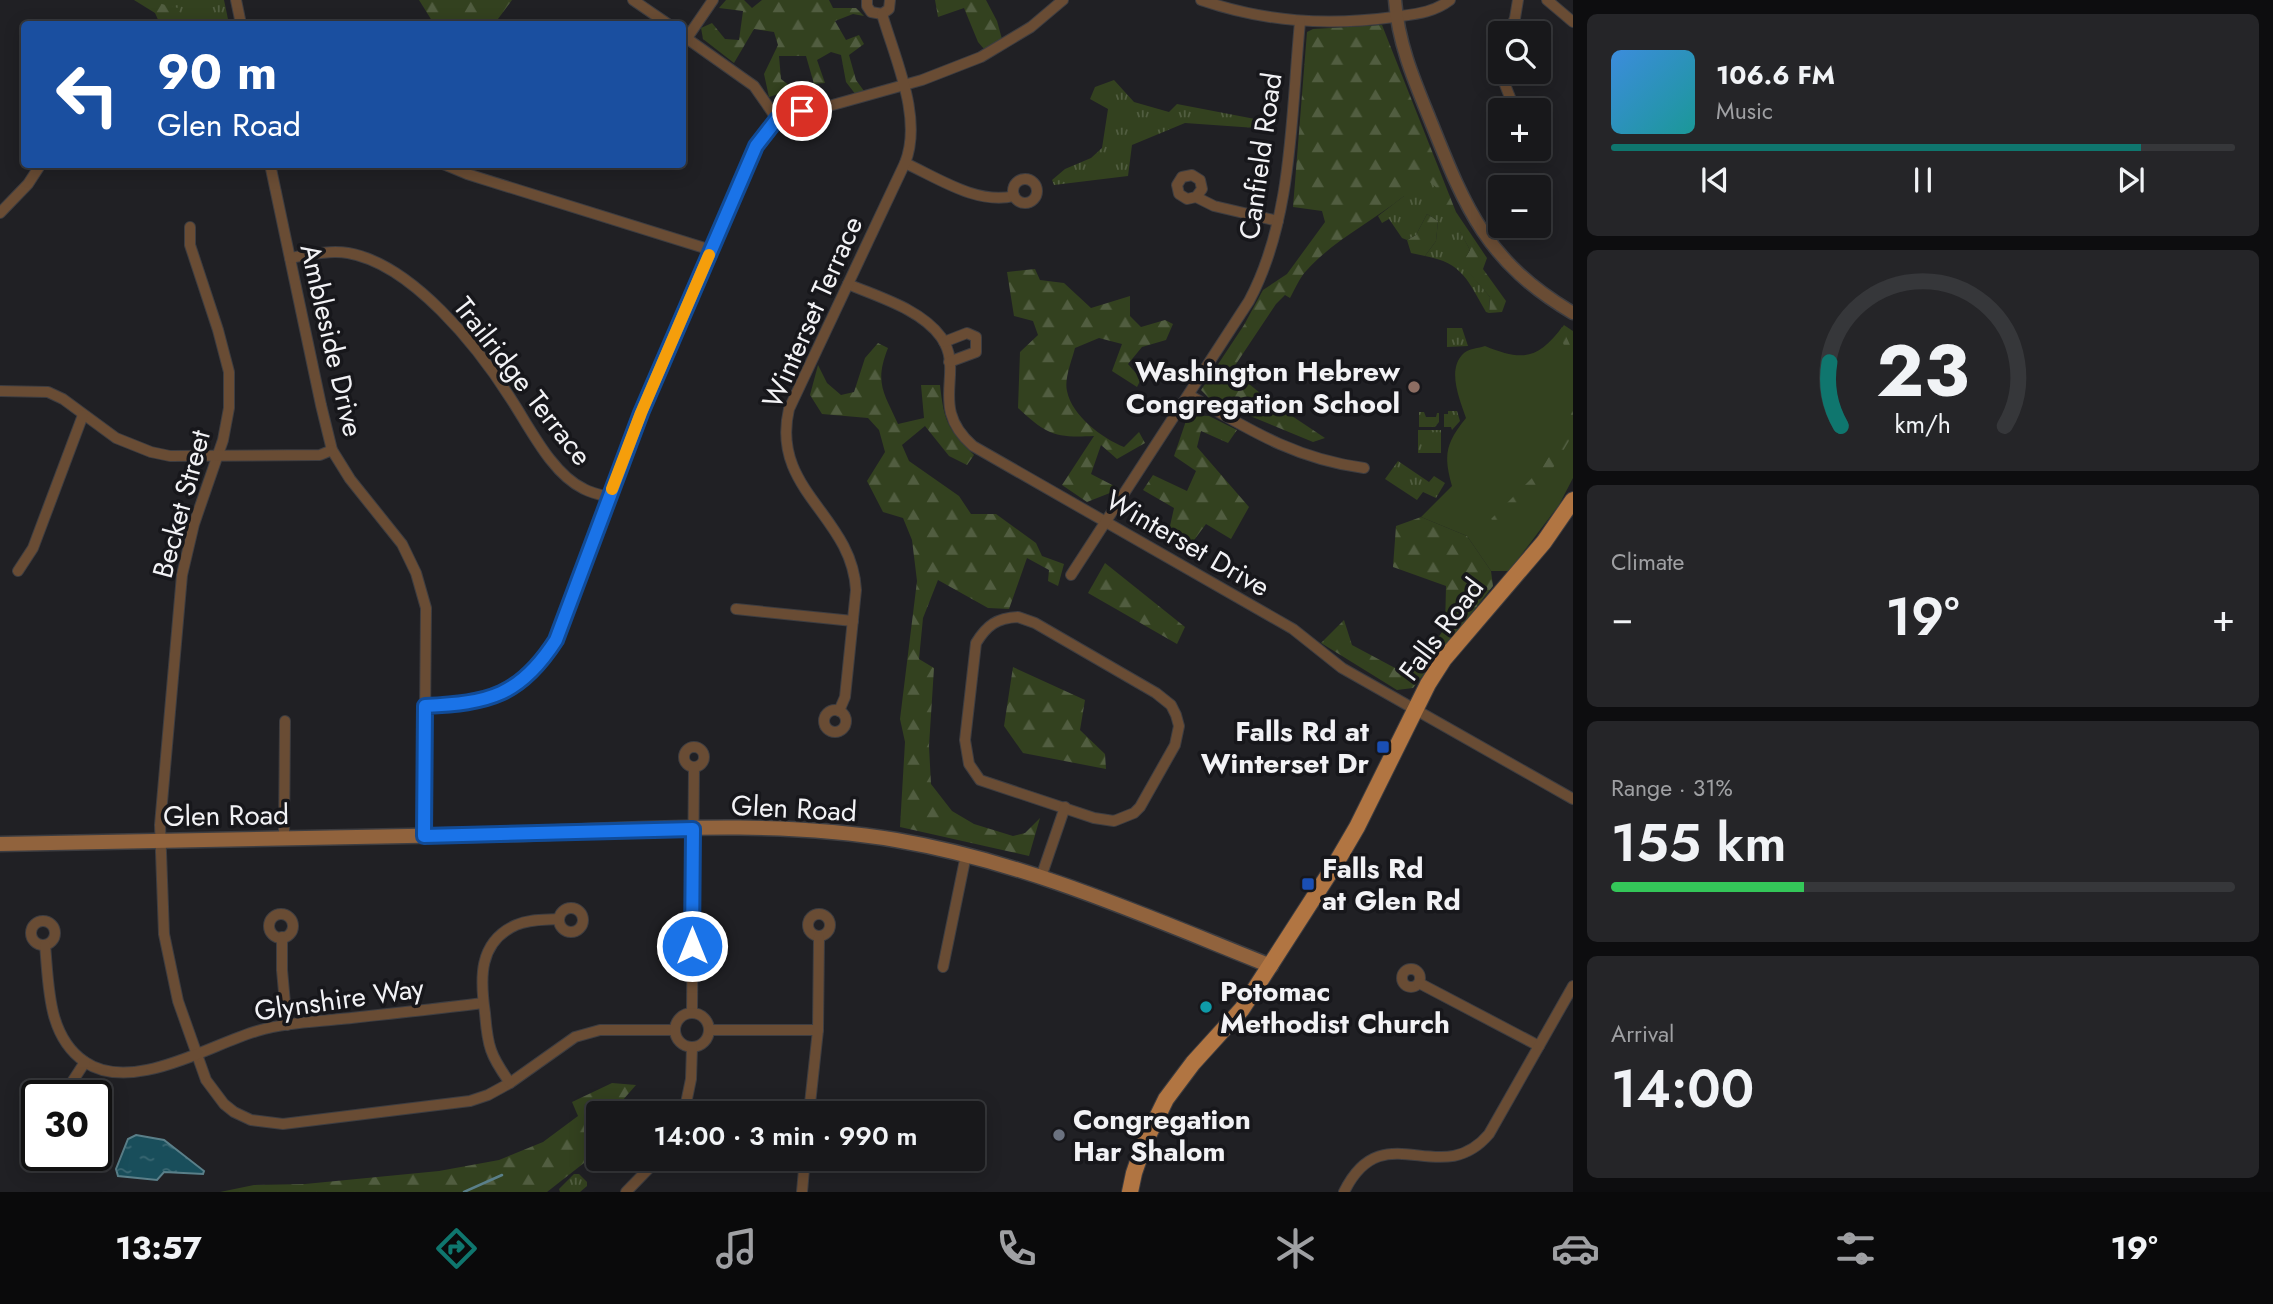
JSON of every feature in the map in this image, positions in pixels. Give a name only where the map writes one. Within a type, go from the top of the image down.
[{"type":"main road","name":"Falls Road","points":[[1130,1192],[1144,1144],[1166,1100],[1193,1063],[1242,1009],[1271,966],[1357,827],[1414,710],[1444,659],[1544,542],[1573,500]]},
{"type":"main road","name":"Glen Road","points":[[0,844],[693,829],[823,831],[894,840],[966,855],[1041,877],[1271,966]]},
{"type":"street","points":[[236,0],[240,21]]},
{"type":"street","points":[[633,0],[664,21]]},
{"type":"street","points":[[686,35],[713,0]]},
{"type":"street","points":[[867,0],[871,12],[882,15],[889,9],[890,0]]},
{"type":"street","points":[[425,706],[468,704],[495,697],[523,681],[542,663],[556,640],[567,617],[641,413],[756,146],[777,119],[903,86],[960,67],[1000,47],[1031,27],[1063,0]]},
{"type":"street","points":[[1201,0],[1254,16],[1300,22],[1363,22],[1425,13],[1450,0]]},
{"type":"street","points":[[1395,0],[1396,17],[1409,67],[1474,220],[1509,265],[1538,290],[1573,313]]},
{"type":"street","points":[[1513,21],[1518,0]]},
{"type":"street","points":[[1547,0],[1573,22]]},
{"type":"street","name":"Winterset Terrace","points":[[839,711],[845,697],[856,590],[852,560],[794,472],[786,449],[785,426],[789,409],[905,163],[910,146],[912,129],[908,101],[882,15]]},
{"type":"street","name":"Canfield Road","points":[[1071,575],[1256,289],[1269,257],[1282,205],[1300,22]]},
{"type":"street","points":[[686,37],[754,86],[777,119]]},
{"type":"street","points":[[905,163],[965,191],[992,199],[1014,196]]},
{"type":"street","points":[[0,213],[28,184],[38,168]]},
{"type":"street","name":"Ambleside Drive","points":[[271,168],[332,450],[350,479],[402,544],[416,573],[426,608],[424,836]]},
{"type":"street","points":[[453,168],[711,250]]},
{"type":"street","points":[[1196,197],[1214,206],[1278,221]]},
{"type":"street","name":"Becket Street","points":[[190,227],[190,245],[229,372],[229,408],[223,440],[194,524],[181,575],[160,825],[164,934],[168,958],[178,1001],[206,1080],[224,1104],[234,1112],[267,1123],[283,1124],[447,1105],[488,1095],[510,1083],[557,1048],[587,1033],[600,1030],[675,1031]]},
{"type":"street","name":"Trailridge Terrace","points":[[290,258],[323,252],[347,253],[377,262],[398,275],[441,311],[478,351],[558,471],[584,489],[609,498]]},
{"type":"street","points":[[848,284],[922,320],[933,328],[944,342],[967,333],[976,337],[976,352],[949,362]]},
{"type":"street","name":"Winterset Drive","points":[[944,342],[949,362],[949,407],[953,422],[966,440],[980,451],[1293,629],[1342,668],[1573,799]]},
{"type":"street","points":[[0,391],[48,392],[63,399],[116,438],[170,456],[320,455],[332,450]]},
{"type":"street","points":[[1189,395],[1269,441],[1317,459],[1364,468]]},
{"type":"street","points":[[18,570],[33,548],[83,415]]},
{"type":"street","points":[[736,609],[853,621]]},
{"type":"street","points":[[1018,617],[1034,623],[1156,693],[1171,705],[1177,715],[1179,726],[1175,745],[1145,799],[1134,813],[1106,821],[1065,807],[991,785],[980,780],[969,764],[965,740],[974,653],[984,630],[1003,618],[1018,617]]},
{"type":"street","points":[[284,839],[285,721]]},
{"type":"street","points":[[692,1013],[695,767]]},
{"type":"street","points":[[1041,877],[1065,807]]},
{"type":"street","points":[[943,967],[966,855]]},
{"type":"street","points":[[510,1083],[491,1050],[483,1003],[482,967],[494,942],[515,926],[529,921],[558,919]]},
{"type":"street","points":[[282,937],[287,1025]]},
{"type":"street","points":[[810,1101],[818,1030],[819,937]]},
{"type":"street","points":[[44,945],[55,1022],[69,1047],[85,1062],[73,1080]]},
{"type":"street","points":[[1419,983],[1539,1046]]},
{"type":"street","points":[[1344,1192],[1359,1169],[1379,1157],[1400,1154],[1440,1161],[1454,1160],[1473,1151],[1489,1135],[1573,986]]},
{"type":"street","name":"Glynshire Way","points":[[85,1062],[125,1073],[154,1068],[256,1031],[287,1025],[483,1003]]},
{"type":"street","points":[[692,1013],[705,1018],[709,1030],[703,1043],[692,1047],[680,1042],[675,1031],[679,1018],[692,1013]]},
{"type":"street","points":[[709,1030],[818,1030]]},
{"type":"street","points":[[686,1101],[691,1079],[692,1047]]},
{"type":"street","points":[[626,1192],[646,1171]]},
{"type":"street","points":[[802,1192],[804,1171]]},
{"type":"green space","points":[[134,0],[221,0],[223,21],[159,21],[155,13]]},
{"type":"green space","points":[[146,0],[224,0],[228,21],[179,21],[178,8]]},
{"type":"green space","points":[[419,0],[512,0],[496,21],[432,21]]},
{"type":"green space","points":[[726,0],[744,0],[752,8],[762,0],[829,0],[833,8],[856,8],[864,16],[853,14],[835,21],[846,40],[859,35],[864,44],[849,55],[856,80],[864,91],[856,95],[846,82],[841,55],[831,52],[817,60],[825,83],[814,84],[806,56],[779,56],[781,79],[794,89],[769,97],[764,74],[778,45],[774,32],[754,29],[734,63],[703,39],[701,28],[712,23],[725,39],[739,40],[743,11],[719,8]]},
{"type":"green space","points":[[935,0],[986,0],[997,21],[1002,39],[984,49],[978,42],[964,8],[938,17]]},
{"type":"green space","points":[[1382,25],[1456,212],[1487,258],[1483,269],[1506,301],[1502,312],[1489,313],[1490,297],[1461,264],[1470,250],[1459,230],[1404,196],[1341,240],[1304,273],[1290,298],[1285,295],[1276,304],[1232,370],[1271,402],[1325,438],[1313,442],[1211,400],[1201,390],[1244,325],[1263,290],[1287,274],[1325,222],[1322,211],[1293,207],[1307,32],[1313,29]]},
{"type":"green space","points":[[1114,80],[1134,102],[1169,112],[1177,104],[1255,119],[1256,128],[1185,123],[1132,145],[1128,176],[1054,185],[1052,180],[1065,169],[1091,158],[1102,148],[1108,109],[1090,99],[1095,87]]},
{"type":"green space","points":[[1426,179],[1437,188],[1470,250],[1462,264],[1490,297],[1489,313],[1463,275],[1448,263],[1425,256],[1436,241],[1438,221],[1427,214],[1416,235],[1407,240],[1402,238],[1389,219],[1382,223],[1378,216]]},
{"type":"green space","points":[[1427,214],[1438,221],[1436,241],[1425,256],[1411,253],[1407,240],[1416,235]]},
{"type":"green space","points":[[1035,269],[1040,280],[1064,283],[1091,308],[1130,296],[1130,316],[1141,327],[1165,320],[1173,324],[1166,340],[1142,347],[1128,364],[1141,379],[1137,387],[1112,371],[1122,344],[1099,338],[1075,348],[1066,386],[1075,409],[1089,425],[1115,443],[1124,447],[1139,432],[1145,443],[1117,459],[1101,445],[1091,474],[1120,489],[1087,502],[1062,485],[1094,436],[1052,433],[1018,408],[1020,352],[1038,335],[1033,321],[1014,316],[1007,272]]},
{"type":"green space","points":[[1564,325],[1573,331],[1573,478],[1559,505],[1509,571],[1491,571],[1467,536],[1421,517],[1452,486],[1448,449],[1466,418],[1456,385],[1456,367],[1466,352],[1485,346],[1520,355],[1538,351]]},
{"type":"green space","points":[[1562,327],[1573,352],[1573,370],[1559,332]]},
{"type":"green space","points":[[1447,328],[1462,328],[1468,346],[1447,347]]},
{"type":"green space","points":[[878,343],[888,348],[881,379],[885,396],[898,424],[924,418],[921,385],[940,385],[943,408],[949,424],[974,455],[967,465],[949,456],[925,426],[902,445],[909,461],[959,496],[971,514],[996,514],[1036,543],[1042,556],[1064,564],[1058,586],[1048,581],[1049,570],[1027,558],[1009,609],[988,608],[938,580],[923,618],[919,659],[934,668],[929,746],[931,784],[952,811],[974,824],[1013,836],[1025,833],[1040,818],[1029,856],[900,827],[905,742],[900,719],[917,581],[912,540],[903,518],[883,512],[867,481],[885,452],[879,430],[868,418],[822,414],[810,395],[818,365],[827,383],[841,395],[854,392],[865,358]]},
{"type":"green space","points":[[1573,410],[1573,434],[1550,473],[1499,525],[1491,519],[1542,468],[1560,439]]},
{"type":"green space","points":[[1448,411],[1457,411],[1460,421],[1452,430],[1451,427],[1444,427],[1444,414],[1448,414]]},
{"type":"green space","points":[[1419,412],[1424,412],[1426,417],[1436,417],[1439,413],[1439,422],[1435,427],[1419,427]]},
{"type":"green space","points":[[1188,415],[1209,416],[1237,430],[1228,443],[1201,431],[1197,447],[1249,507],[1231,539],[1206,524],[1186,551],[1137,525],[1140,516],[1170,526],[1174,508],[1143,490],[1153,475],[1187,491],[1196,471],[1174,456]]},
{"type":"green space","points":[[1418,430],[1441,430],[1441,453],[1418,453]]},
{"type":"green space","points":[[1398,461],[1429,482],[1434,476],[1445,483],[1436,498],[1423,492],[1417,500],[1385,479]]},
{"type":"green space","points":[[1421,517],[1467,536],[1491,571],[1493,586],[1413,688],[1397,690],[1321,643],[1344,620],[1352,645],[1410,676],[1445,628],[1446,586],[1393,567],[1396,526]]},
{"type":"green space","points":[[1105,563],[1185,627],[1177,644],[1088,593]]},
{"type":"green space","points":[[1013,667],[1085,700],[1080,730],[1105,754],[1106,769],[1023,753],[1004,726]]},
{"type":"green space","points":[[612,1083],[636,1085],[622,1101],[586,1101],[586,1161],[547,1192],[220,1192],[254,1185],[305,1184],[439,1171],[499,1160],[543,1142],[578,1116],[572,1102]]},
{"type":"green space","points":[[574,1174],[579,1174],[587,1182],[587,1186],[580,1192],[560,1192],[559,1189]]},
{"type":"water","points":[[136,1135],[164,1140],[204,1171],[203,1174],[164,1172],[157,1180],[118,1176],[116,1169],[128,1139]]},
{"type":"waterway","points":[[464,1192],[502,1175]]},
{"type":"slow traffic","points":[[612,489],[641,413],[709,255]]},
{"type":"place","name":"Washington Hebrew Congregation School","points":[[1414,387]]},
{"type":"place","name":"Falls Rd at Winterset Dr","points":[[1383,747]]},
{"type":"place","name":"Falls Rd at Glen Rd","points":[[1308,884]]},
{"type":"place","name":"Potomac Methodist Church","points":[[1206,1007]]},
{"type":"place","name":"Congregation Har Shalom","points":[[1059,1135]]},
{"type":"route","points":[[692,946],[693,829],[424,836],[425,706],[468,704],[495,697],[523,681],[542,663],[567,617],[641,413],[756,146],[777,119],[802,111]]}]
